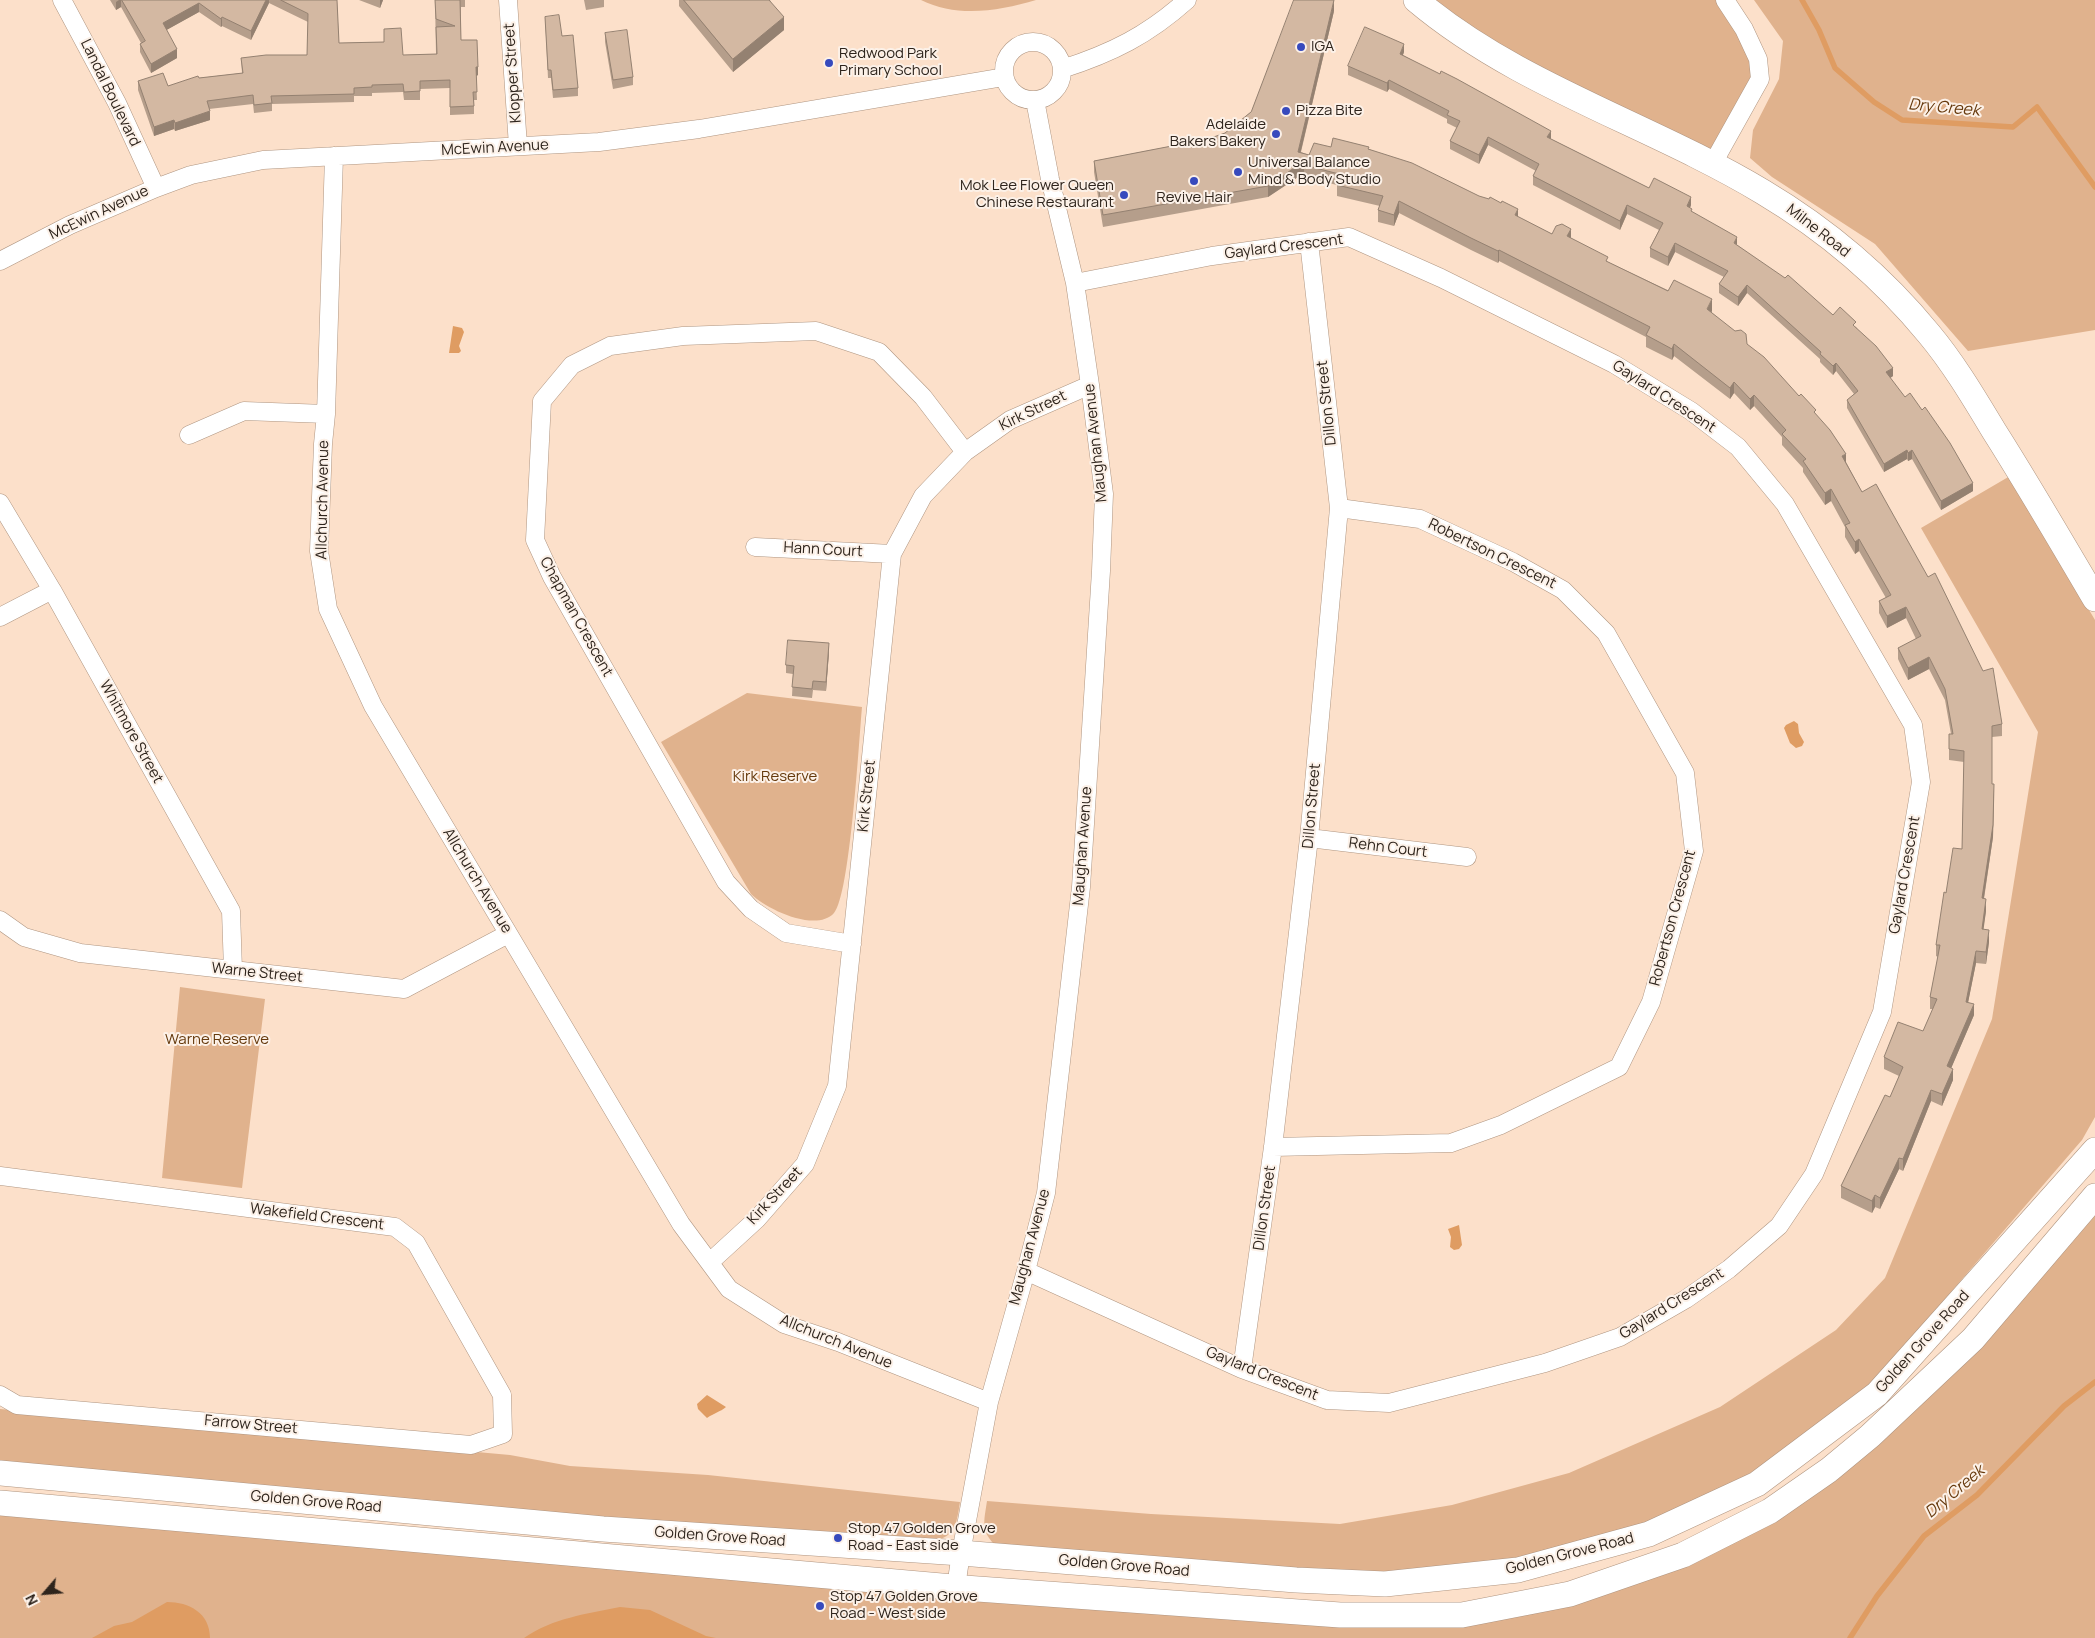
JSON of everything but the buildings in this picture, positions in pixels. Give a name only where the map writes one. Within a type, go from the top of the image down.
[{"type":"main road","name":"Milne Road","points":[[1416,0],[1460,32],[1510,64],[1761,190],[1801,216],[1892,293],[1930,335],[1959,374],[2095,599]]},
{"type":"main road","name":"Golden Grove Road","points":[[0,1473],[603,1529],[960,1553],[1296,1580],[1384,1584],[1518,1570],[1649,1534],[1757,1484],[1877,1394],[2095,1150]]},
{"type":"main road","name":"Golden Grove Road","points":[[0,1503],[956,1587],[1340,1615],[1462,1614],[1570,1594],[1683,1556],[1770,1510],[1829,1470],[1870,1436],[1973,1339],[2095,1196]]},
{"type":"street","name":"Landal Boulevard","points":[[62,0],[117,102],[156,188]]},
{"type":"street","name":"Klopper Street","points":[[508,0],[518,146]]},
{"type":"street","points":[[1062,69],[1094,59],[1136,39],[1187,0]]},
{"type":"street","points":[[1712,165],[1760,79],[1758,59],[1744,29],[1725,0]]},
{"type":"street","points":[[1028,41],[1047,44],[1060,58],[1062,77],[1052,93],[1045,98],[1036,100],[1019,97],[1007,85],[1004,77],[1006,58],[1011,50],[1028,41]]},
{"type":"street","name":"McEwin Avenue","points":[[0,261],[70,225],[156,188],[191,175],[263,160],[600,142],[700,129],[1004,77]]},
{"type":"street","name":"Maughan Avenue","points":[[956,1587],[960,1553],[989,1402],[1046,1193],[1081,887],[1102,571],[1104,494],[1090,385],[1075,283],[1050,179],[1036,100]]},
{"type":"street","name":"Allchurch Avenue","points":[[334,156],[326,414],[319,551],[328,609],[373,706],[681,1224],[729,1289],[784,1324],[838,1342],[989,1402]]},
{"type":"street","name":"Gaylard Crescent","points":[[1026,1271],[1242,1369],[1327,1400],[1389,1403],[1545,1363],[1620,1337],[1700,1289],[1729,1268],[1779,1226],[1814,1174],[1882,1012],[1921,782],[1913,725],[1784,504],[1738,447],[1692,411],[1614,364],[1441,278],[1349,238],[1212,256],[1075,283]]},
{"type":"street","name":"Dillon Street","points":[[1242,1369],[1273,1147],[1309,838],[1339,508],[1310,242]]},
{"type":"street","name":"Chapman Crescent","points":[[852,944],[786,933],[751,909],[726,882],[552,577],[535,540],[542,401],[572,365],[610,346],[683,336],[816,331],[879,352],[923,397],[964,452]]},
{"type":"street","name":"Kirk Street","points":[[710,1262],[757,1218],[805,1164],[837,1086],[892,554],[923,496],[964,452],[1010,420],[1090,385]]},
{"type":"street","points":[[189,435],[244,411],[326,414]]},
{"type":"street","name":"Whitmore Street","points":[[0,503],[52,590],[231,911],[233,970]]},
{"type":"street","name":"Robertson Crescent","points":[[1273,1147],[1451,1142],[1500,1125],[1619,1067],[1651,1002],[1694,850],[1685,773],[1606,633],[1563,590],[1513,562],[1420,519],[1339,508]]},
{"type":"street","name":"Hann Court","points":[[755,547],[892,554]]},
{"type":"street","points":[[0,617],[52,590]]},
{"type":"street","name":"Rehn Court","points":[[1309,838],[1467,858]]},
{"type":"street","name":"Warne Street","points":[[0,920],[24,937],[80,952],[404,989],[508,934]]},
{"type":"street","name":"Wakefield Crescent","points":[[1,1181],[395,1227],[416,1243],[502,1395],[503,1434]]},
{"type":"street","name":"Farrow Street","points":[[0,1395],[17,1404],[471,1445],[503,1434]]},
{"type":"green space","points":[[921,0],[1036,0],[993,10],[963,11],[935,6]]},
{"type":"green space","points":[[1416,0],[1725,0],[1760,79],[1712,165]]},
{"type":"green space","points":[[1754,0],[2095,0],[2095,330],[1968,351],[1875,244],[1772,177],[1750,158],[1753,130],[1779,79],[1783,41]]},
{"type":"green space","points":[[2010,476],[2095,620],[2095,1117],[2082,1140],[1869,1387],[1770,1461],[1719,1492],[1638,1528],[1518,1561],[1386,1575],[997,1547],[986,1531],[984,1521],[987,1501],[1151,1514],[1340,1524],[1452,1505],[1569,1473],[1720,1407],[1836,1330],[1885,1278],[1992,1019],[2038,732],[1921,528]]},
{"type":"green space","name":"Kirk Reserve","points":[[747,693],[862,707],[853,816],[845,878],[840,901],[834,913],[826,919],[816,921],[791,917],[768,906],[751,894],[661,742]]},
{"type":"green space","name":"Warne Reserve","points":[[180,987],[265,999],[242,1188],[162,1178]]},
{"type":"green space","points":[[2095,1196],[2095,1638],[0,1638],[0,1503],[1462,1615],[1683,1555],[1870,1436]]},
{"type":"green space","points":[[0,1409],[510,1455],[570,1466],[708,1475],[960,1502],[956,1521],[951,1532],[941,1539],[922,1545],[0,1465]]},
{"type":"shaded area","points":[[453,326],[462,328],[464,332],[459,346],[461,351],[459,353],[449,353]]},
{"type":"shaded area","points":[[1794,721],[1798,724],[1799,733],[1804,742],[1802,746],[1796,748],[1790,743],[1784,728]]},
{"type":"shaded area","points":[[1459,1225],[1462,1245],[1459,1249],[1454,1250],[1450,1247],[1451,1237],[1448,1229]]},
{"type":"shaded area","points":[[707,1395],[726,1407],[707,1418],[698,1409],[697,1404]]},
{"type":"shaded area","points":[[167,1602],[183,1604],[197,1611],[206,1622],[210,1638],[92,1638],[114,1626],[132,1622]]},
{"type":"shaded area","points":[[620,1607],[650,1610],[706,1636],[716,1638],[524,1638],[558,1621]]},
{"type":"waterway","name":"Dry Creek","points":[[1802,0],[1819,30],[1835,68],[1874,102],[1902,120],[2013,127],[2037,107],[2095,187]]},
{"type":"waterway","name":"Dry Creek","points":[[1850,1638],[1877,1596],[1924,1536],[1977,1495],[2064,1406],[2095,1382]]},
{"type":"place","name":"IGA","points":[[1301,47]]},
{"type":"place","name":"Redwood Park Primary School","points":[[829,63]]},
{"type":"place","name":"Pizza Bite","points":[[1286,111]]},
{"type":"place","name":"Adelaide Bakers Bakery","points":[[1276,134]]},
{"type":"place","name":"Universal Balance Mind & Body Studio","points":[[1238,172]]},
{"type":"place","name":"Revive Hair","points":[[1194,181]]},
{"type":"place","name":"Mok Lee Flower Queen Chinese Restaurant","points":[[1124,195]]},
{"type":"place","name":"Stop 47 Golden Grove Road - East side","points":[[838,1538]]},
{"type":"place","name":"Stop 47 Golden Grove Road - West side","points":[[820,1606]]}]
